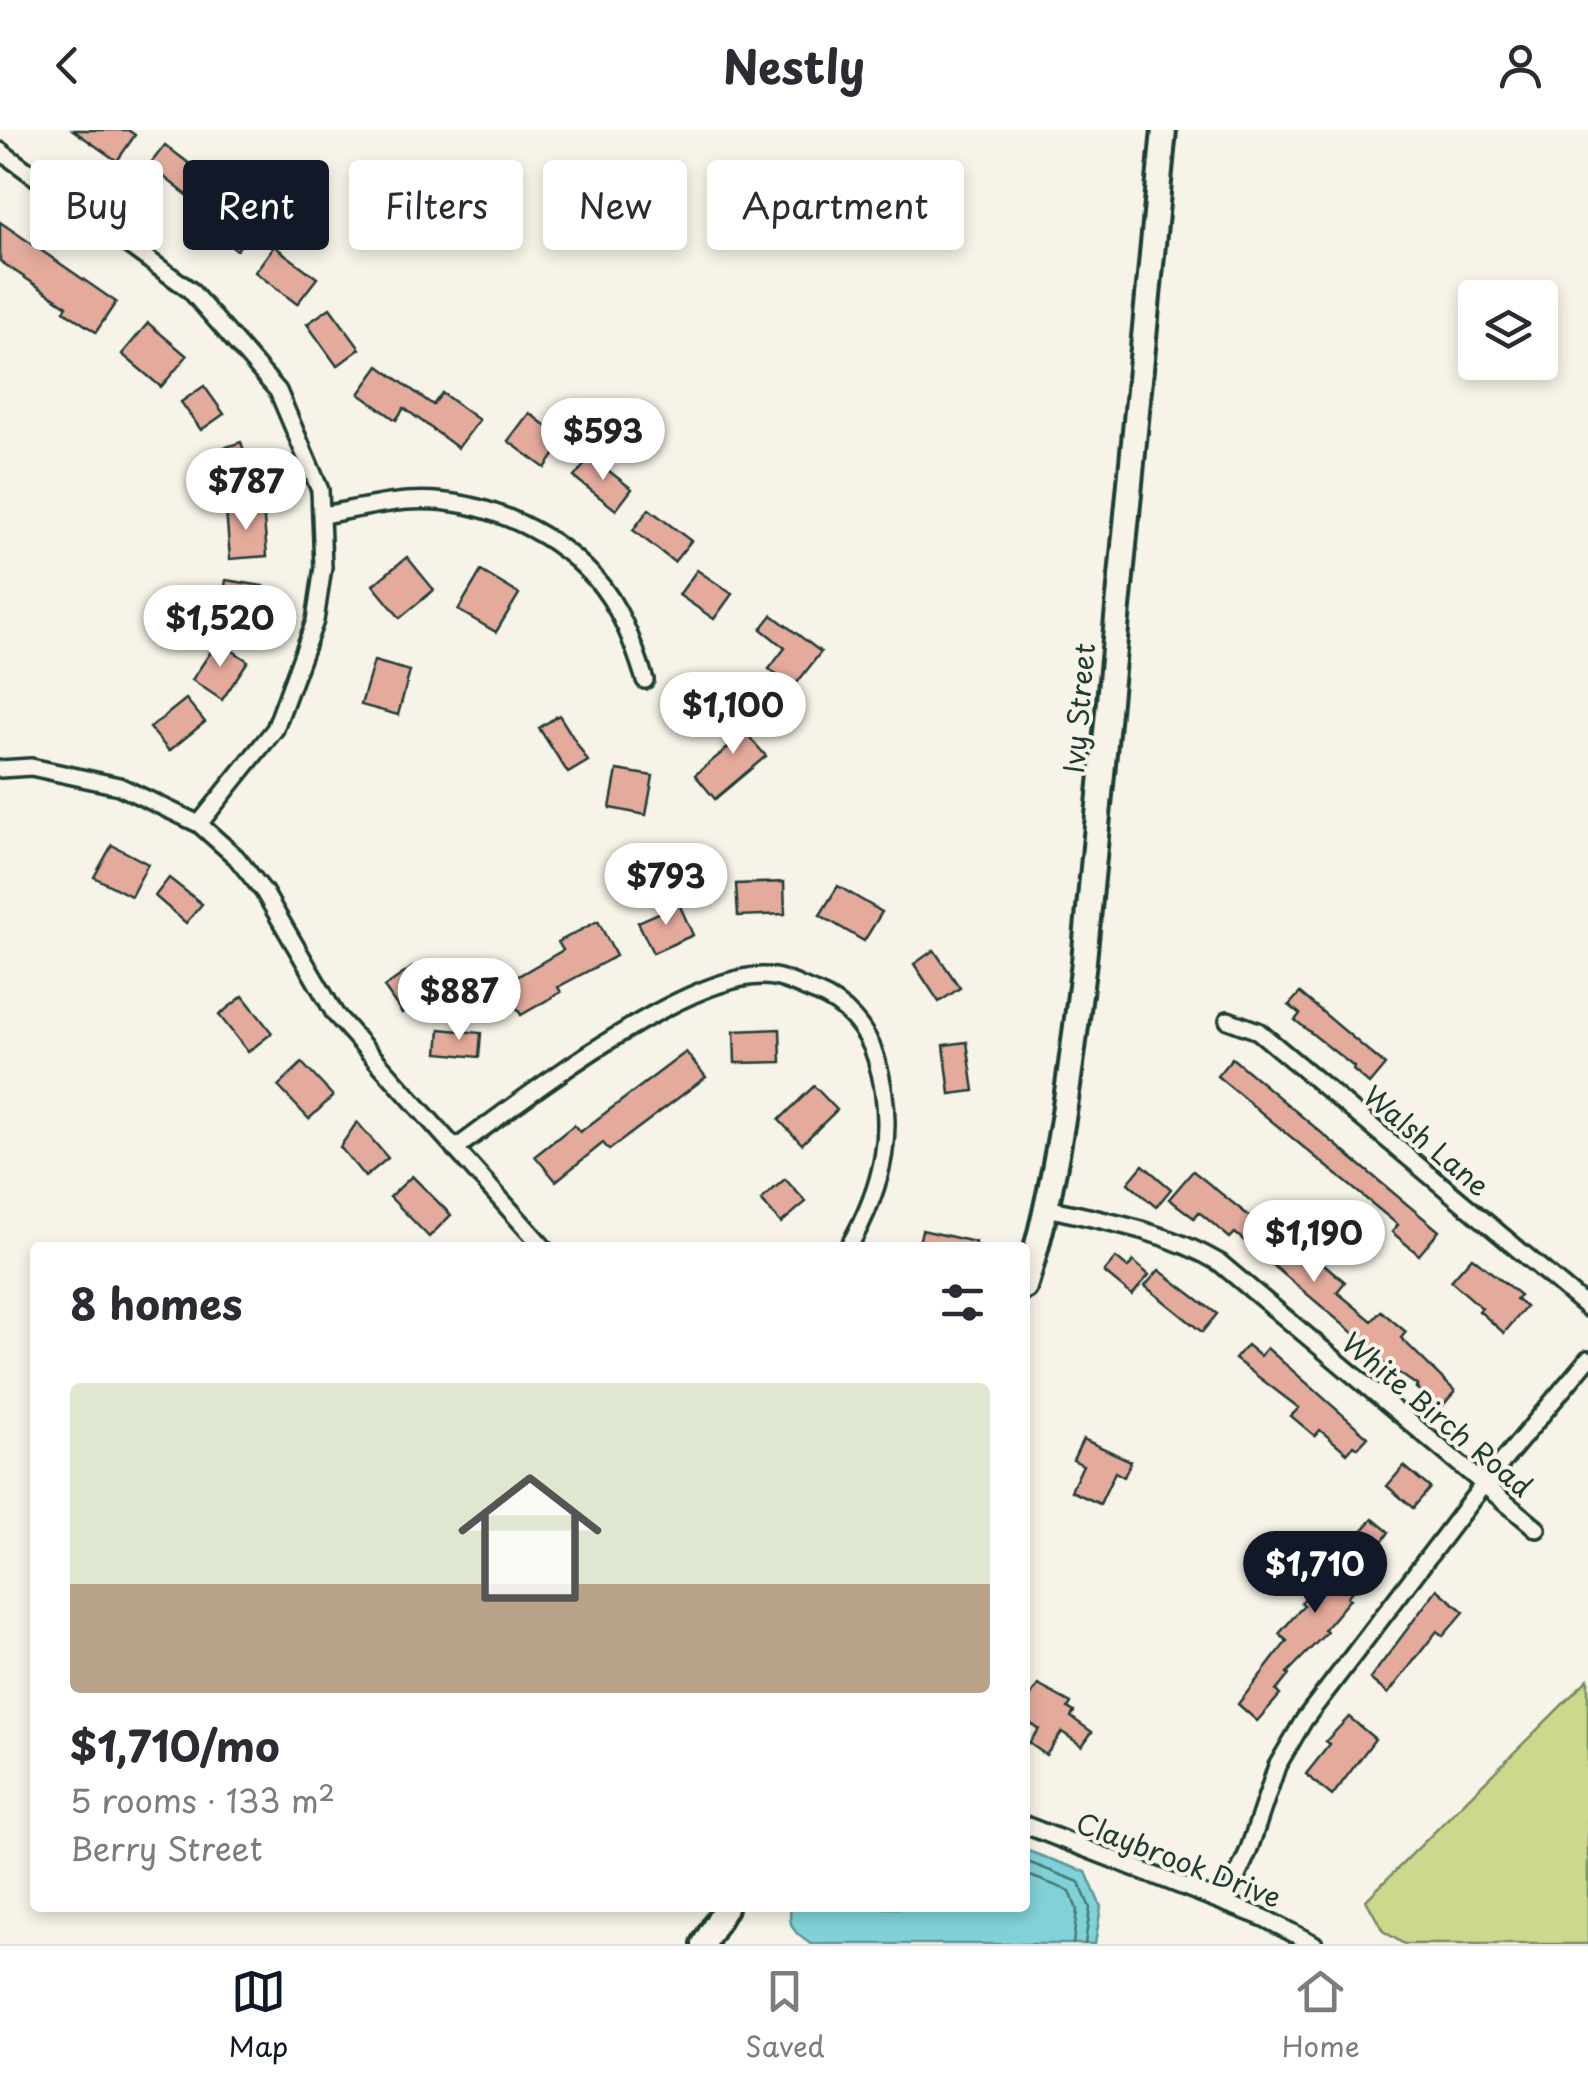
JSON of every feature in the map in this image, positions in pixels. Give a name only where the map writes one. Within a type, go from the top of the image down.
[{"type":"main road","name":"Ivy Street","points":[[1030,1268],[1068,1096],[1084,961],[1164,130]]},
{"type":"main road","points":[[704,1944],[723,1912]]},
{"type":"street","points":[[0,151],[190,290],[278,391],[320,490],[323,567],[316,621],[275,730],[198,824]]},
{"type":"street","points":[[323,515],[408,500],[476,506],[548,536],[596,578],[631,636],[645,680]]},
{"type":"street","points":[[0,770],[31,766],[119,786],[198,824],[236,857],[264,892],[335,1014],[539,1242]]},
{"type":"street","points":[[456,1148],[652,1015],[702,990],[736,979],[773,976],[837,1002],[870,1040],[885,1087],[882,1174],[864,1222],[852,1242]]},
{"type":"street","name":"Walsh Lane","points":[[1228,1020],[1258,1031],[1588,1308]]},
{"type":"street","name":"White Birch Road","points":[[1046,1208],[1156,1233],[1188,1244],[1220,1263],[1537,1529]]},
{"type":"street","points":[[1226,1903],[1277,1766],[1304,1720],[1483,1485],[1588,1359]]},
{"type":"street","name":"Claybrook Drive","points":[[1030,1826],[1264,1918],[1314,1944]]},
{"type":"green space","points":[[1588,1679],[1588,1944],[1404,1944],[1383,1931],[1366,1900]]},
{"type":"water","points":[[1030,1852],[1086,1872],[1101,1907],[1095,1944],[811,1944],[797,1933],[790,1914],[1030,1912]]},
{"type":"building","points":[[73,130],[128,130],[135,135],[116,160]]},
{"type":"building","points":[[165,145],[185,160],[183,192],[163,178],[163,160],[153,160]]},
{"type":"building","points":[[0,222],[30,243],[30,250],[41,250],[116,302],[96,332],[64,311],[67,306],[0,261]]},
{"type":"building","points":[[271,250],[279,250],[317,278],[297,304],[255,272]]},
{"type":"building","points":[[330,308],[360,349],[337,366],[307,324]]},
{"type":"building","points":[[148,323],[187,356],[161,387],[122,354]]},
{"type":"building","points":[[379,366],[433,405],[442,393],[479,420],[458,448],[404,408],[396,420],[359,394]]},
{"type":"building","points":[[204,386],[224,414],[201,430],[181,402]]},
{"type":"building","points":[[529,413],[565,440],[545,468],[508,441]]},
{"type":"building","points":[[241,442],[256,485],[214,499],[200,456]]},
{"type":"building","points":[[591,457],[632,489],[616,510],[574,477]]},
{"type":"building","points":[[263,507],[267,556],[230,559],[226,510]]},
{"type":"building","points":[[649,509],[691,541],[674,562],[633,530]]},
{"type":"building","points":[[407,557],[434,590],[400,618],[373,585]]},
{"type":"building","points":[[697,570],[732,594],[714,619],[679,595]]},
{"type":"building","points":[[481,571],[519,594],[496,632],[458,610]]},
{"type":"building","points":[[226,580],[263,586],[256,629],[219,623]]},
{"type":"building","points":[[772,615],[821,652],[793,688],[769,669],[785,648],[761,629]]},
{"type":"building","points":[[218,641],[248,661],[222,700],[192,680]]},
{"type":"building","points":[[374,661],[410,671],[398,715],[361,705]]},
{"type":"building","points":[[186,699],[205,722],[169,751],[150,728]]},
{"type":"building","points":[[731,711],[752,712],[751,739],[766,756],[715,799],[695,775],[730,746]]},
{"type":"building","points":[[559,715],[588,761],[568,773],[539,728]]},
{"type":"building","points":[[617,770],[653,776],[646,815],[610,808]]},
{"type":"building","points":[[112,845],[148,864],[131,896],[94,877]]},
{"type":"building","points":[[169,878],[202,904],[186,923],[155,896]]},
{"type":"building","points":[[784,882],[785,914],[738,916],[736,884]]},
{"type":"building","points":[[838,886],[882,912],[864,941],[820,915]]},
{"type":"building","points":[[679,904],[693,935],[653,953],[638,922]]},
{"type":"building","points":[[598,921],[616,956],[558,987],[561,992],[521,1015],[503,985],[563,950],[558,942]]},
{"type":"building","points":[[934,950],[960,988],[939,1002],[914,964]]},
{"type":"building","points":[[413,967],[431,993],[402,1013],[384,987]]},
{"type":"building","points":[[1300,993],[1385,1065],[1369,1084],[1354,1067],[1295,1020],[1300,1014],[1289,1005]]},
{"type":"building","points":[[243,996],[272,1033],[248,1052],[219,1015]]},
{"type":"building","points":[[440,1029],[481,1033],[479,1057],[438,1053]]},
{"type":"building","points":[[780,1029],[781,1062],[735,1063],[734,1031]]},
{"type":"building","points":[[967,1042],[974,1091],[950,1094],[944,1045]]},
{"type":"building","points":[[686,1052],[706,1077],[609,1150],[603,1143],[556,1181],[535,1156],[574,1125],[580,1132]]},
{"type":"building","points":[[1232,1058],[1439,1231],[1419,1255],[1392,1232],[1398,1225],[1217,1076]]},
{"type":"building","points":[[302,1063],[333,1096],[309,1119],[278,1086]]},
{"type":"building","points":[[814,1086],[837,1110],[802,1144],[779,1120]]},
{"type":"building","points":[[357,1122],[388,1158],[365,1177],[340,1147]]},
{"type":"building","points":[[1143,1165],[1171,1189],[1156,1207],[1128,1183]]},
{"type":"building","points":[[1193,1171],[1284,1244],[1291,1236],[1345,1282],[1337,1292],[1372,1321],[1381,1311],[1406,1332],[1401,1338],[1455,1391],[1440,1409],[1418,1386],[1370,1352],[1372,1349],[1235,1233],[1230,1238],[1199,1212],[1194,1218],[1169,1199]]},
{"type":"building","points":[[412,1176],[451,1215],[429,1237],[390,1197]]},
{"type":"building","points":[[785,1179],[806,1202],[781,1223],[761,1200]]},
{"type":"building","points":[[922,1230],[975,1242],[919,1242]]},
{"type":"building","points":[[1472,1257],[1520,1295],[1516,1299],[1526,1307],[1504,1333],[1451,1281]]},
{"type":"building","points":[[1116,1258],[1128,1268],[1133,1261],[1149,1275],[1132,1295],[1104,1272]]},
{"type":"building","points":[[1159,1270],[1217,1314],[1202,1332],[1145,1286]]},
{"type":"building","points":[[1247,1345],[1260,1356],[1267,1348],[1368,1437],[1347,1453],[1320,1430],[1315,1436],[1291,1416],[1299,1408],[1235,1359]]},
{"type":"building","points":[[1083,1439],[1131,1461],[1124,1477],[1115,1472],[1100,1504],[1071,1491],[1083,1465],[1073,1460]]},
{"type":"building","points":[[1404,1466],[1430,1488],[1413,1508],[1387,1486]]},
{"type":"building","points":[[1373,1519],[1389,1532],[1367,1564],[1372,1568],[1347,1597],[1350,1599],[1324,1630],[1327,1632],[1287,1673],[1276,1691],[1280,1695],[1257,1721],[1238,1704],[1287,1641],[1279,1634],[1304,1605],[1301,1603],[1324,1571]]},
{"type":"building","points":[[1437,1589],[1464,1612],[1443,1636],[1437,1631],[1388,1694],[1370,1679]]},
{"type":"building","points":[[1038,1685],[1071,1703],[1071,1717],[1092,1732],[1082,1746],[1062,1732],[1046,1755],[1030,1744],[1039,1729],[1030,1723],[1030,1697]]},
{"type":"building","points":[[1349,1717],[1375,1739],[1332,1796],[1306,1774],[1330,1744],[1326,1741]]}]
